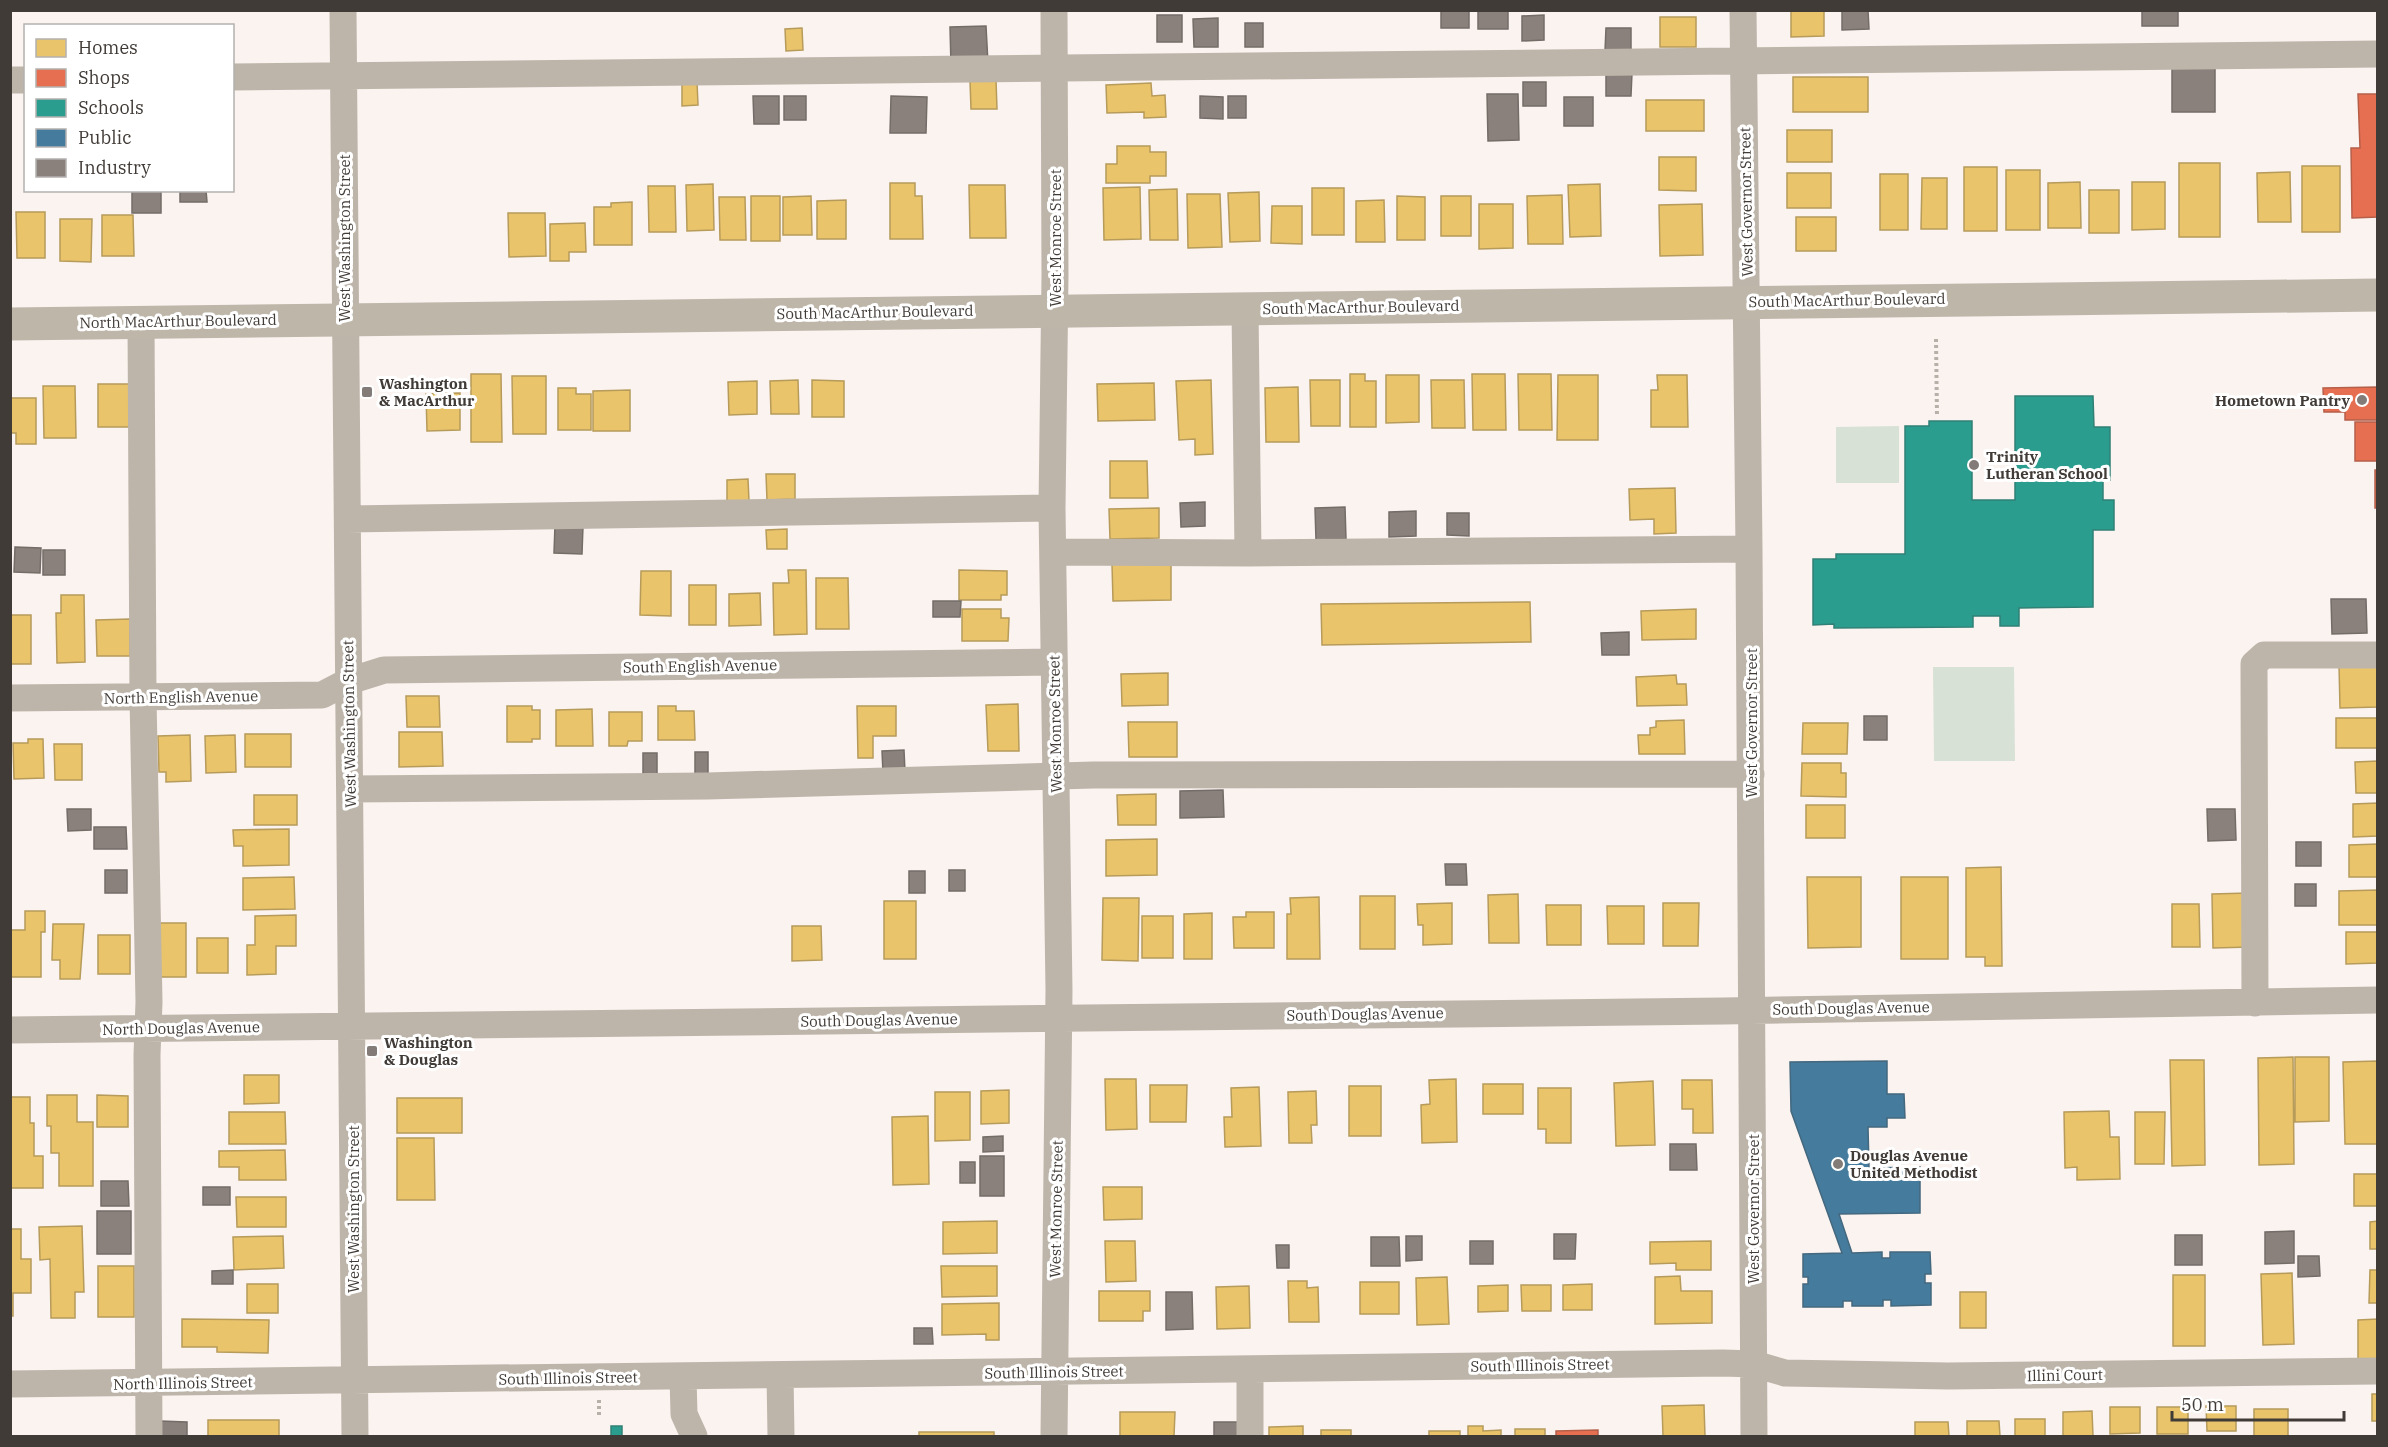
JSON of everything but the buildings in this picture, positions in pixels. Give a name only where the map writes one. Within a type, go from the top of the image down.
[{"type":"main road","name":"South MacArthur Boulevard","points":[[345,320],[2378,295]]},
{"type":"main road","name":"North MacArthur Boulevard","points":[[10,324],[345,320]]},
{"type":"street","name":"West Washington Street","points":[[343,10],[356,1437]]},
{"type":"street","name":"West Monroe Street","points":[[1054,10],[1055,310],[1052,508],[1058,1018],[1054,1437]]},
{"type":"street","name":"West Governor Street","points":[[1743,10],[1753,1010],[1754,1437]]},
{"type":"street","points":[[234,77],[2378,54]]},
{"type":"street","points":[[1245,309],[1248,553]]},
{"type":"street","points":[[141,322],[148,1029],[149,1437]]},
{"type":"street","points":[[348,519],[1052,508]]},
{"type":"street","points":[[1053,552],[1248,553],[1749,549]]},
{"type":"street","points":[[2255,1003],[2254,664],[2264,655],[2378,655]]},
{"type":"street","name":"South English Avenue","points":[[349,681],[384,669],[1054,662]]},
{"type":"street","name":"North English Avenue","points":[[10,698],[322,695],[349,681]]},
{"type":"street","points":[[350,789],[707,786],[1055,776],[1751,774]]},
{"type":"street","name":"South Douglas Avenue","points":[[352,1027],[2378,1000]]},
{"type":"street","name":"North Douglas Avenue","points":[[10,1030],[352,1027]]},
{"type":"street","name":"South Illinois Street","points":[[355,1381],[1754,1364]]},
{"type":"street","name":"Illini Court","points":[[1754,1364],[1785,1373],[1948,1376],[2378,1371]]},
{"type":"street","points":[[1250,1369],[1250,1437]]},
{"type":"street","points":[[780,1375],[781,1437]]},
{"type":"street","points":[[683,1376],[684,1414],[694,1437]]},
{"type":"street","name":"North Illinois Street","points":[[10,1384],[355,1381]]},
{"type":"path","points":[[1936,339],[1937,417]]},
{"type":"path","points":[[599,1397],[599,1417]]},
{"type":"shaded area","points":[[1899,426],[1899,483],[1836,483],[1836,427]]},
{"type":"shaded area","points":[[1933,667],[2014,667],[2015,761],[1934,761]]},
{"type":"place","name":"Washington & MacArthur","points":[[367,392]]},
{"type":"place","name":"Hometown Pantry","points":[[2362,400]]},
{"type":"place","name":"Trinity Lutheran School","points":[[1974,465]]},
{"type":"place","name":"Washington & Douglas","points":[[372,1051]]},
{"type":"place","name":"Douglas Avenue United Methodist","points":[[1838,1164]]}]
